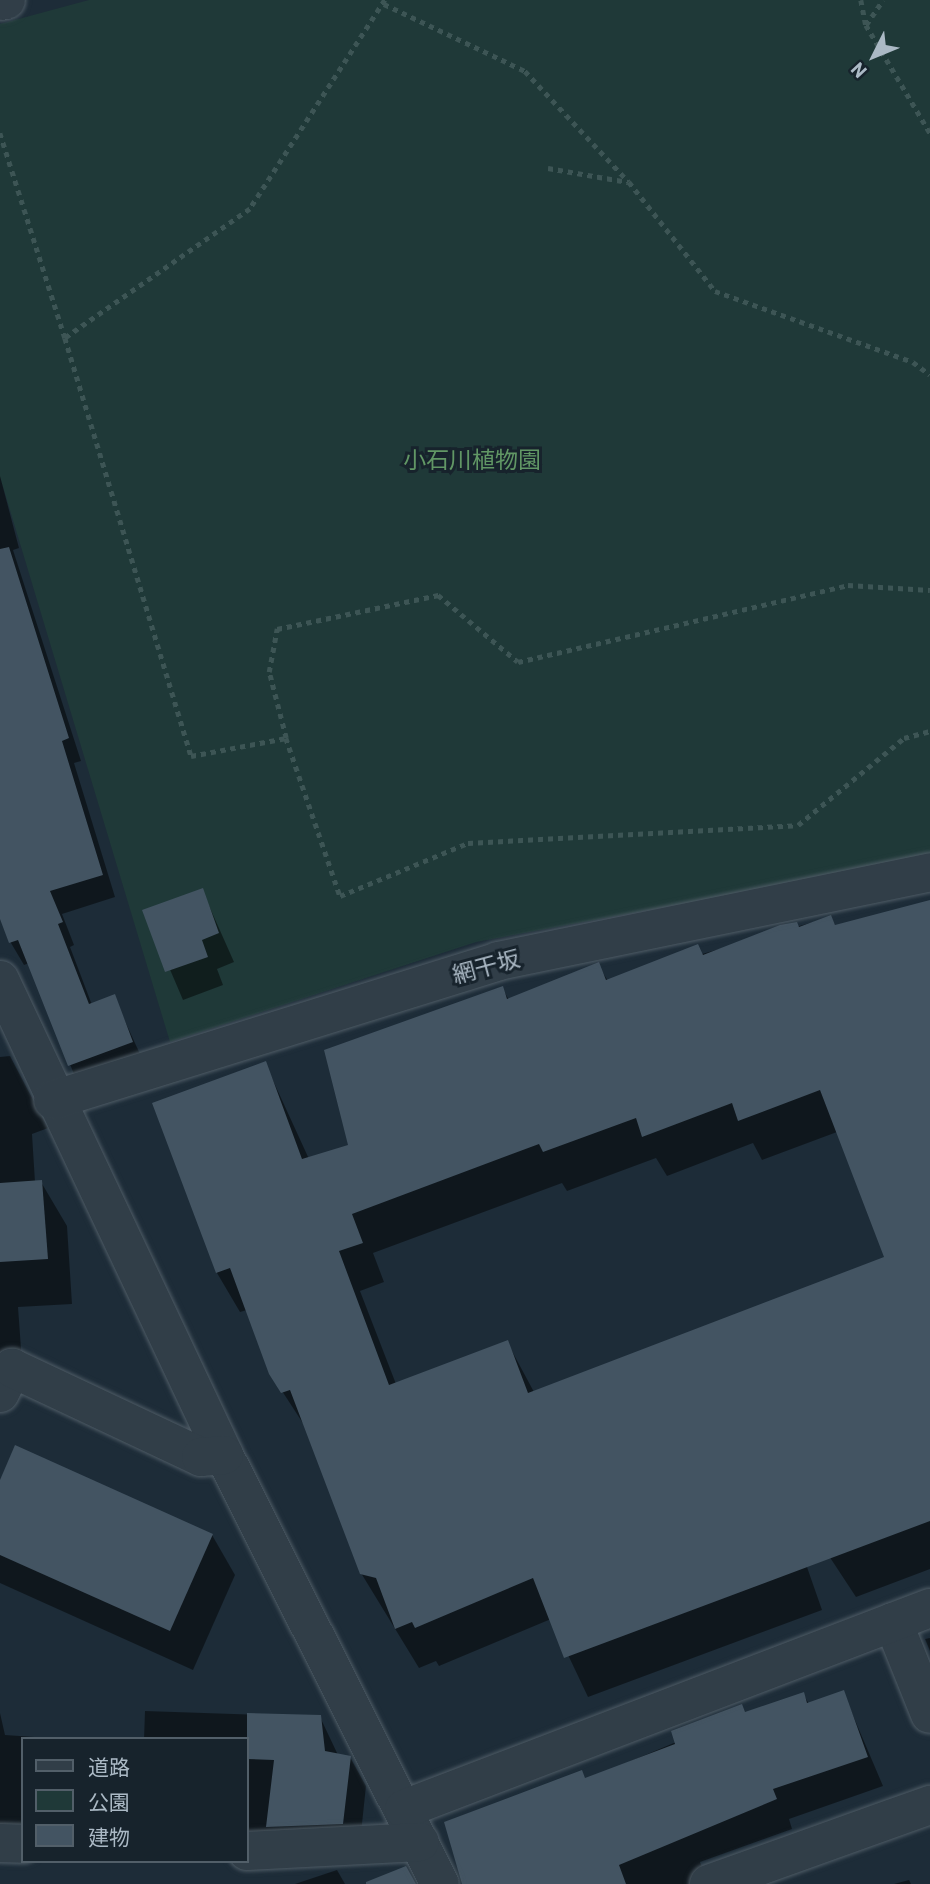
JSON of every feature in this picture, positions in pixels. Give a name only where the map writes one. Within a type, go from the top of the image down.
[{"type":"street","points":[[0,1],[6,0]]},
{"type":"street","name":"網干坂","points":[[53,1100],[498,961],[930,872]]},
{"type":"street","points":[[0,980],[13,1038],[53,1100],[224,1455],[440,1884]]},
{"type":"street","points":[[0,1393],[12,1368],[201,1457],[224,1455]]},
{"type":"street","points":[[248,1851],[412,1826],[930,1608]]},
{"type":"street","points":[[893,1622],[930,1714]]},
{"type":"street","points":[[709,1884],[930,1805]]},
{"type":"street","points":[[0,1843],[21,1844]]},
{"type":"street","points":[[237,1863],[244,1884]]},
{"type":"path","points":[[861,0],[866,25],[930,133]]},
{"type":"path","points":[[866,25],[883,0]]},
{"type":"path","points":[[65,338],[250,209],[384,2],[525,71],[629,182],[715,291],[913,362],[930,375]]},
{"type":"path","points":[[0,133],[191,755],[286,738]]},
{"type":"path","points":[[548,168],[629,182]]},
{"type":"path","points":[[930,590],[848,585],[518,662],[438,595],[277,629],[269,672],[286,738],[340,896],[468,843],[798,825],[904,738],[930,731]]},
{"type":"green space","name":"小石川植物園","points":[[89,0],[930,0],[930,858],[476,942],[170,1042],[0,477],[0,24]]},
{"type":"building","points":[[9,547],[69,738],[62,741],[103,875],[50,891],[63,922],[58,924],[89,1004],[115,994],[133,1042],[68,1066],[18,940],[9,943],[0,919],[0,549]]},
{"type":"building","points":[[203,888],[219,933],[202,940],[208,957],[165,972],[142,910]]},
{"type":"building","points":[[930,900],[930,1521],[564,1658],[533,1578],[415,1628],[412,1622],[395,1629],[376,1578],[360,1574],[290,1390],[281,1393],[269,1374],[230,1268],[216,1273],[152,1103],[266,1061],[302,1159],[348,1145],[324,1050],[503,986],[507,999],[599,962],[606,980],[698,944],[703,955],[780,925],[797,922],[799,927],[831,915],[835,925]],"holes":[[[820,1090],[884,1257],[528,1393],[508,1340],[389,1385],[339,1251],[363,1243],[352,1214],[539,1144],[543,1152],[636,1118],[642,1137],[732,1103],[738,1121]]]},
{"type":"building","points":[[42,1180],[48,1259],[0,1262],[0,1183]]},
{"type":"building","points":[[15,1445],[213,1534],[170,1631],[0,1555],[0,1480]]},
{"type":"building","points":[[844,1690],[868,1757],[773,1789],[777,1799],[619,1865],[626,1884],[462,1884],[444,1822],[582,1770],[585,1778],[675,1744],[671,1731],[742,1704],[745,1712],[804,1692],[807,1703]]},
{"type":"building","points":[[247,1713],[321,1715],[325,1751],[351,1756],[343,1824],[266,1827],[274,1760],[248,1759]]},
{"type":"building","points":[[406,1866],[416,1884],[366,1884],[366,1882]]}]
